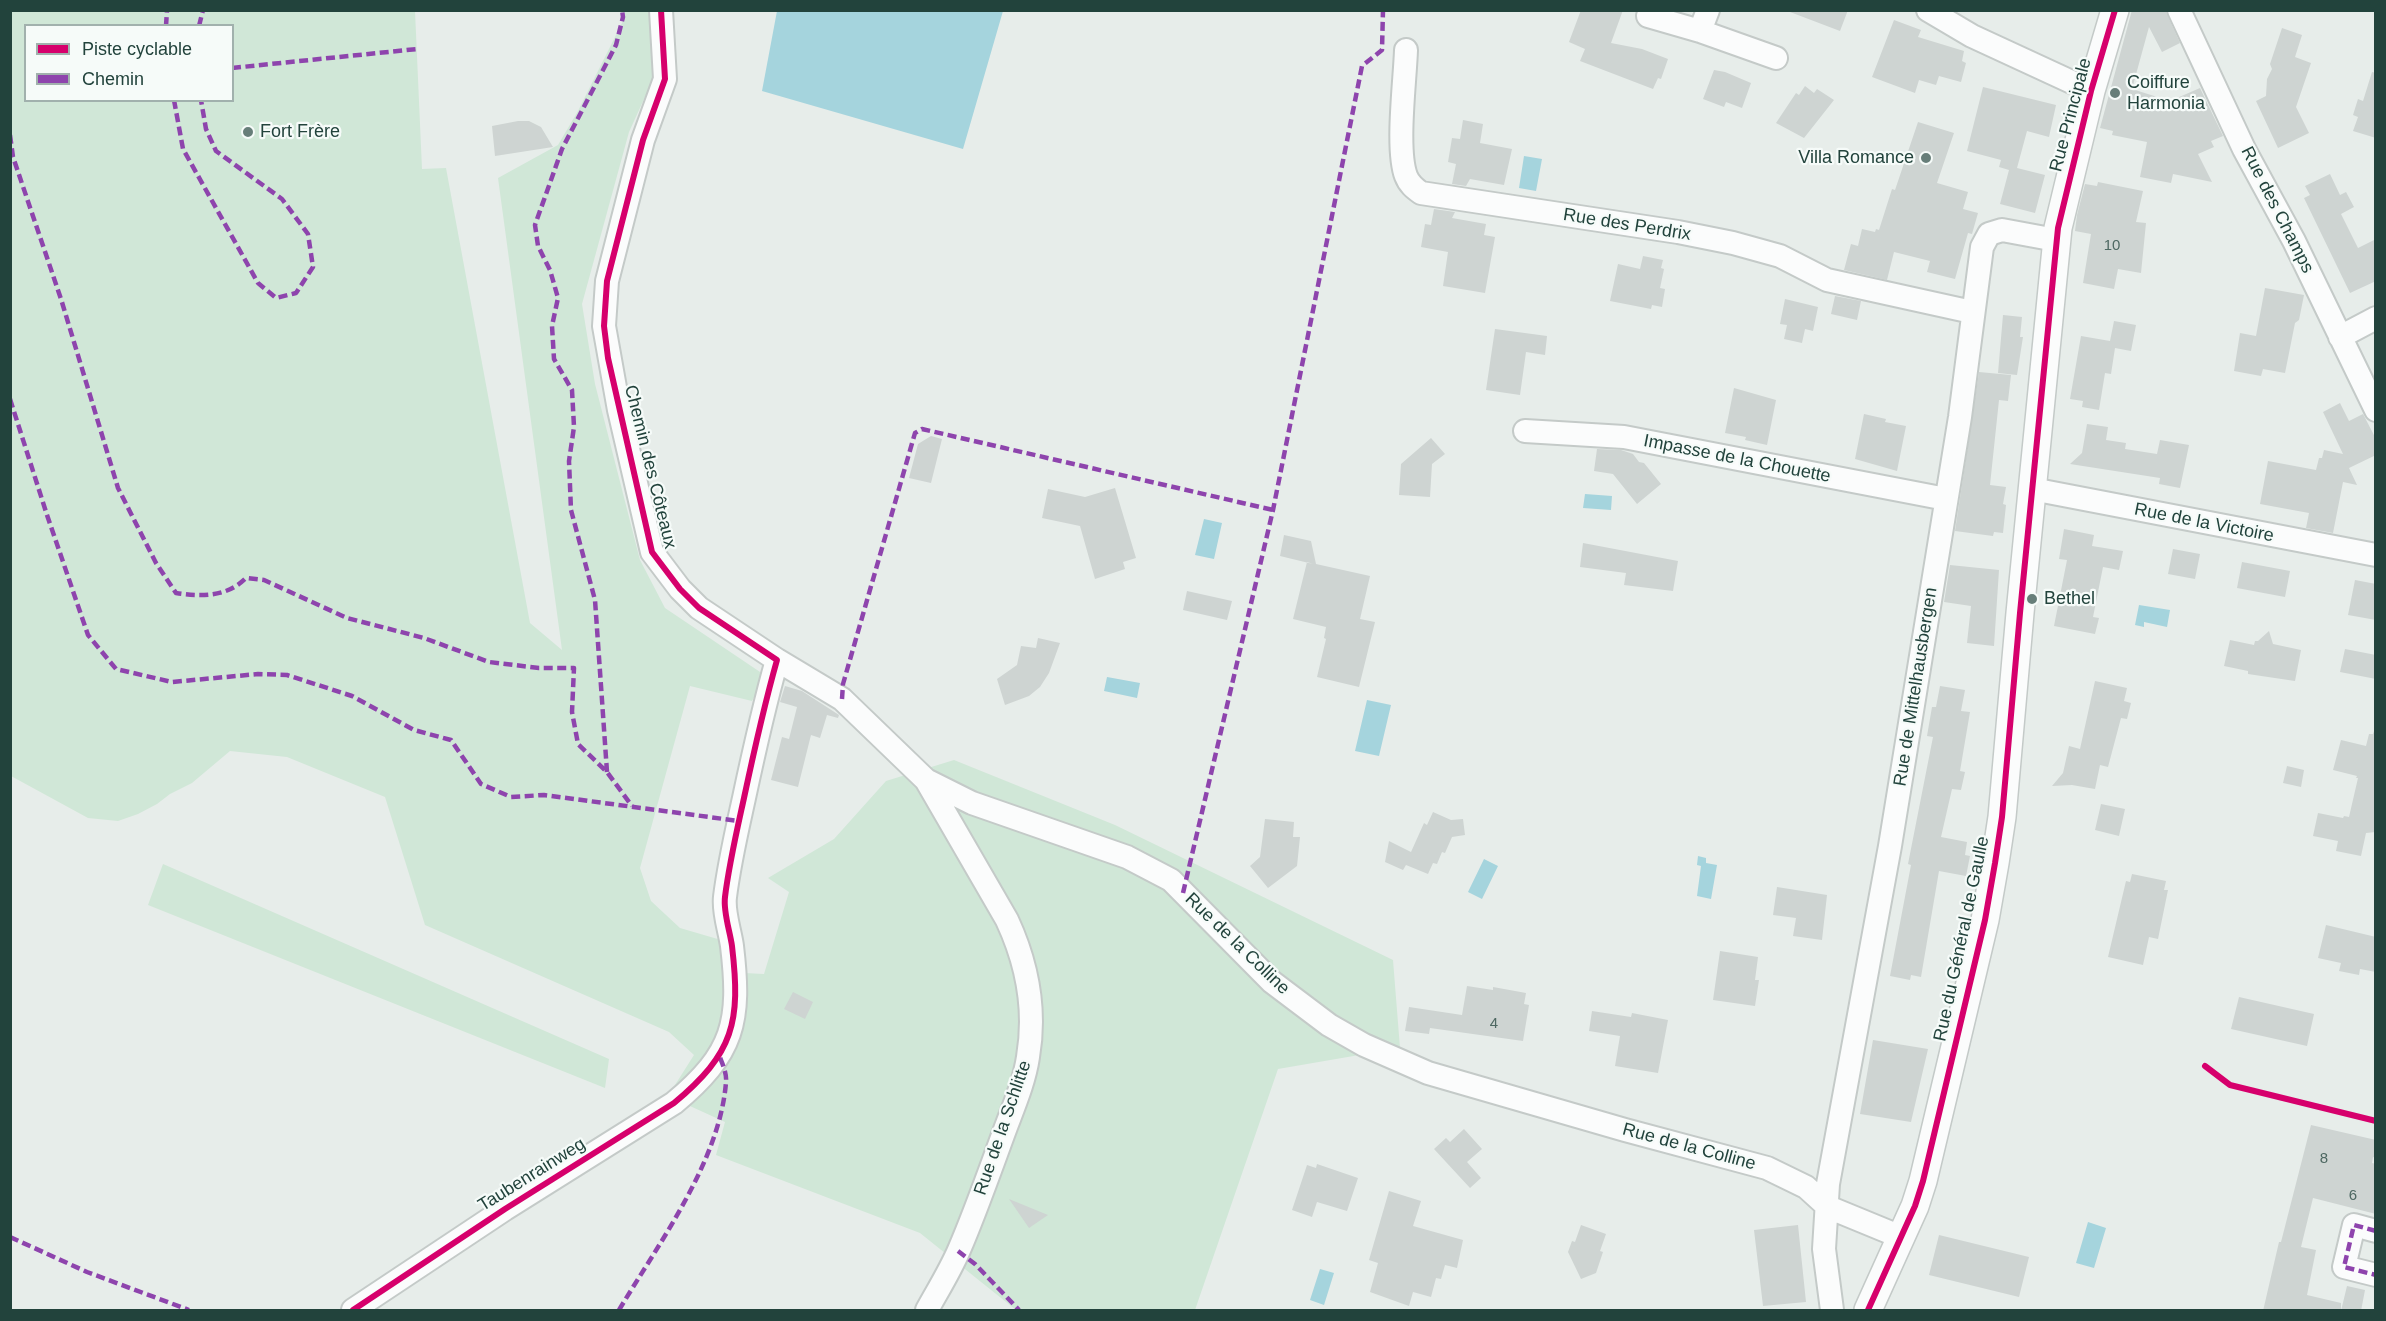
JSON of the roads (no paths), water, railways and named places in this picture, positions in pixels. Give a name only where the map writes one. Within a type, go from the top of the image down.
[{"type":"street","name":"Chemin des Côteaux","points":[[661,10],[666,79],[643,140],[607,281],[604,326],[608,358],[652,552],[680,589],[699,608],[777,660]]},
{"type":"street","points":[[1928,10],[1972,36],[2091,91]]},
{"type":"street","name":"Rue Principale","points":[[2032,489],[2057,234],[2091,91],[2115,10]]},
{"type":"street","name":"Rue des Champs","points":[[2179,10],[2244,149],[2294,241],[2376,410]]},
{"type":"street","points":[[1648,16],[1704,21],[1776,58]]},
{"type":"street","name":"Rue des Perdrix","points":[[1406,50],[1402,159],[1406,177],[1412,187],[1421,192],[1678,232],[1733,243],[1780,256],[1827,280],[1972,312]]},
{"type":"street","name":"Rue de Mittelhausbergen","points":[[1832,1311],[1824,1249],[1828,1184],[1890,846],[1961,409],[1982,247],[1989,234],[2002,230],[2057,234]]},
{"type":"street","points":[[2340,337],[2376,318]]},
{"type":"street","name":"Impasse de la Chouette","points":[[1525,431],[1624,437],[1946,500]]},
{"type":"street","name":"Rue de la Victoire","points":[[2032,489],[2376,555]]},
{"type":"street","name":"Rue du Général de Gaulle","points":[[1868,1311],[1923,1180],[1985,920],[2002,817],[2032,489]]},
{"type":"street","name":"Rue de la Colline","points":[[777,660],[842,699],[926,780],[972,803],[1127,857],[1171,880],[1272,981],[1329,1025],[1364,1045],[1428,1073],[1625,1130],[1767,1167],[1806,1187],[1828,1207],[1901,1237]]},
{"type":"street","name":"Taubenrainweg","points":[[352,1311],[505,1209],[674,1103],[698,1083],[719,1055],[734,1017],[736,1000],[725,900],[758,733],[777,660]]},
{"type":"street","name":"Rue de la Schlitte","points":[[926,780],[1007,920],[1017,942],[1027,979],[1030,1034],[1025,1074],[1003,1135],[958,1251],[927,1311]]},
{"type":"street","points":[[2376,1231],[2354,1225],[2344,1267],[2376,1275]]},
{"type":"water","points":[[777,11],[1003,11],[963,149],[762,91]]},
{"type":"water","points":[[1524,156],[1542,159],[1536,191],[1519,188]]},
{"type":"water","points":[[1585,494],[1612,496],[1611,510],[1583,508]]},
{"type":"water","points":[[1204,519],[1222,523],[1214,559],[1195,555]]},
{"type":"water","points":[[2139,605],[2170,610],[2167,627],[2144,622],[2144,627],[2135,625]]},
{"type":"water","points":[[1107,677],[1140,683],[1137,698],[1104,691]]},
{"type":"water","points":[[1367,700],[1391,705],[1379,756],[1355,751]]},
{"type":"water","points":[[1698,856],[1706,858],[1706,863],[1717,865],[1711,899],[1697,896],[1701,866],[1697,865]]},
{"type":"water","points":[[1484,859],[1498,866],[1482,899],[1468,892]]},
{"type":"water","points":[[2088,1222],[2106,1228],[2094,1268],[2076,1263]]},
{"type":"water","points":[[1320,1269],[1334,1273],[1324,1305],[1310,1300]]},
{"type":"place","name":"Coiffure Harmonia","points":[[2115,93]]},
{"type":"place","name":"Fort Frère","points":[[248,132]]},
{"type":"place","name":"Villa Romance","points":[[1926,158]]},
{"type":"place","name":"Bethel","points":[[2032,599]]}]
